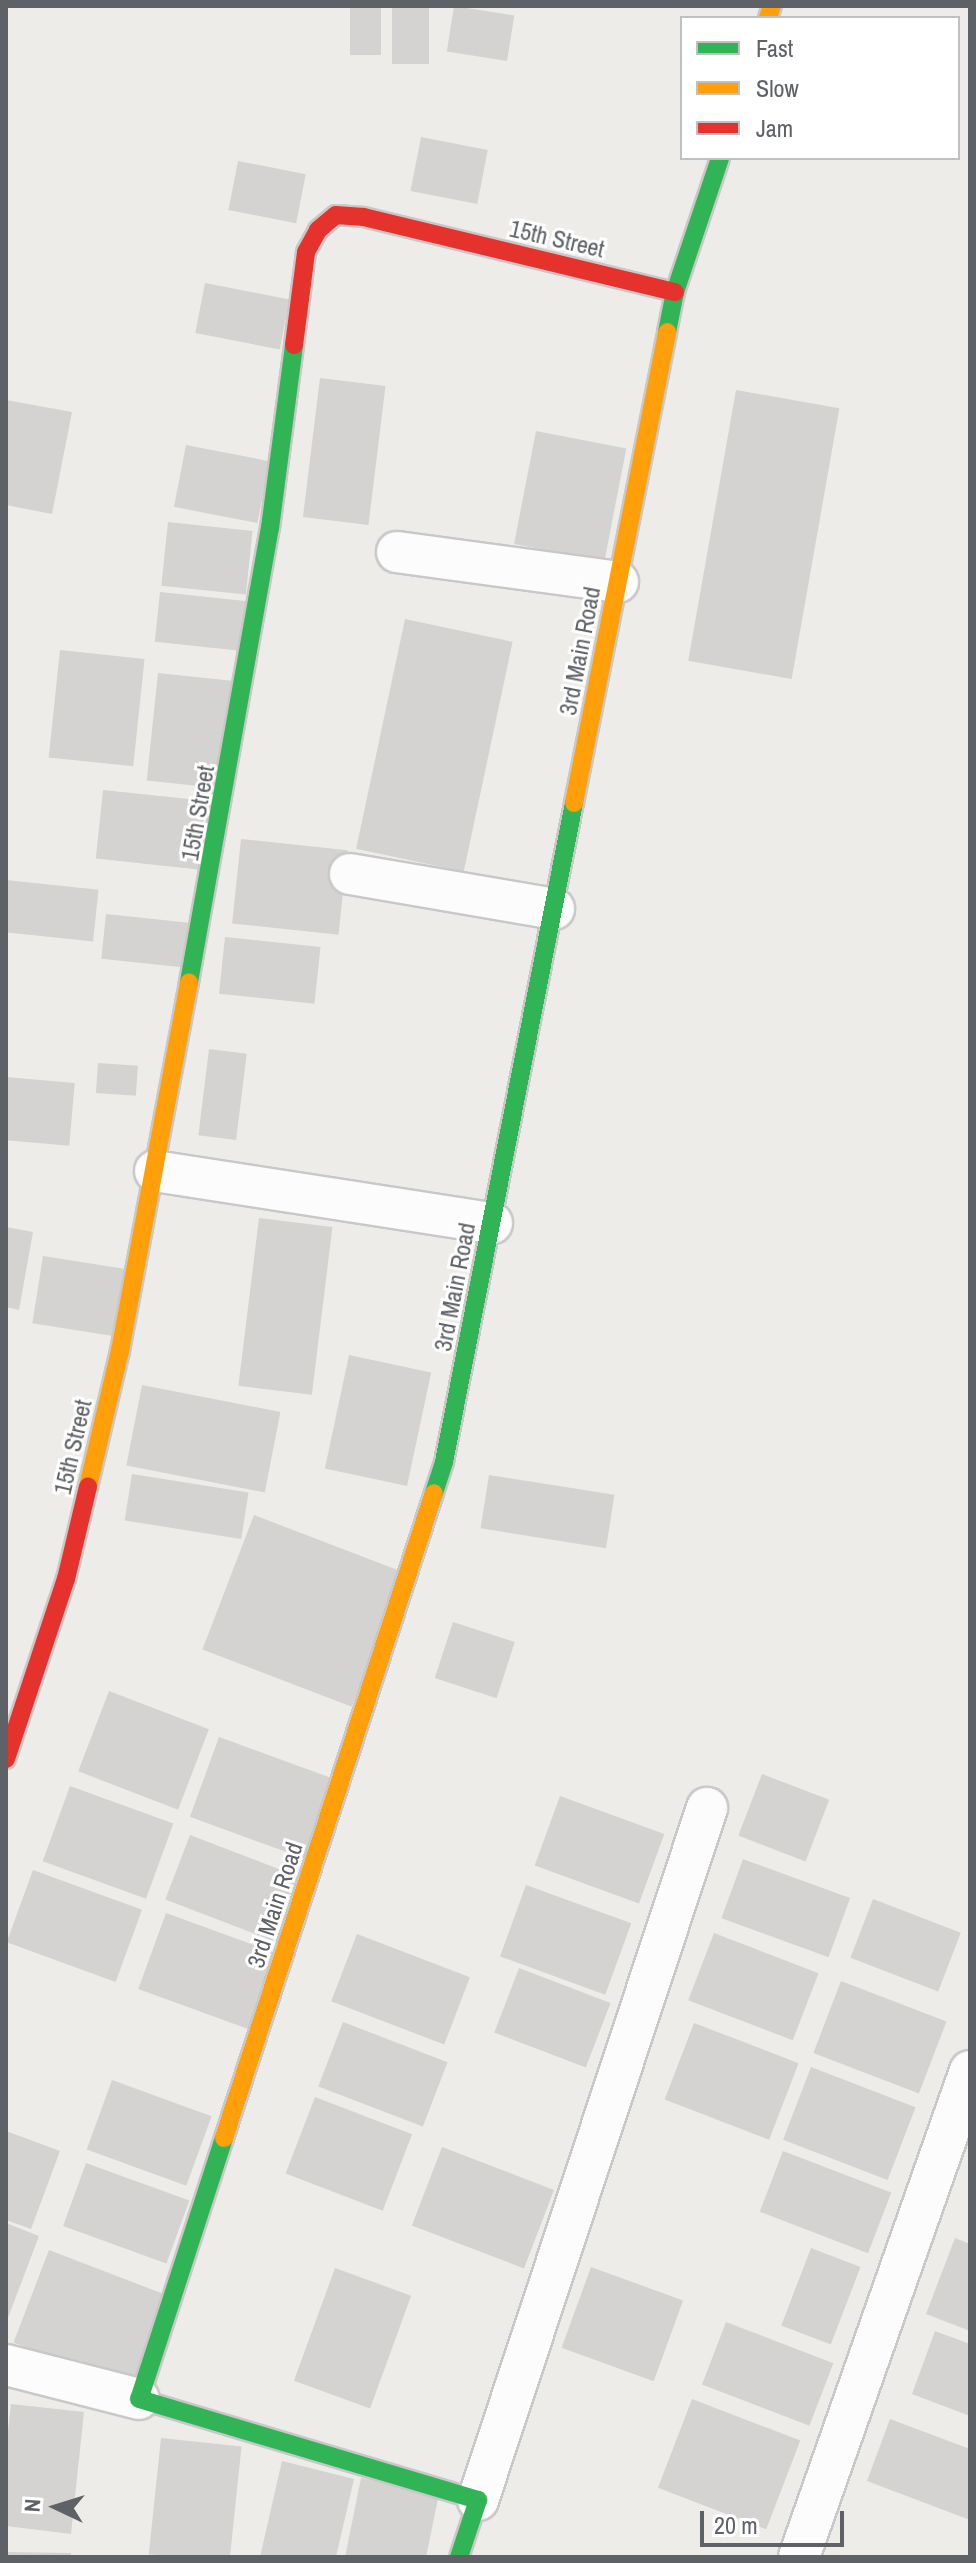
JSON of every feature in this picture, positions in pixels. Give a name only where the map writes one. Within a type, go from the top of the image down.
[{"type":"street","name":"3rd Main Road","points":[[139,2399],[444,1462],[675,292],[719,160]]},
{"type":"street","name":"15th Street","points":[[6,1759],[66,1579],[120,1351],[198,951],[270,528],[306,252],[318,230],[336,215],[364,217],[675,292]]},
{"type":"street","points":[[397,552],[618,582]]},
{"type":"street","points":[[350,874],[554,909]]},
{"type":"street","points":[[155,1171],[492,1223]]},
{"type":"street","points":[[459,2557],[707,1808]]},
{"type":"street","points":[[799,2557],[970,2071]]},
{"type":"street","points":[[6,2365],[139,2399],[478,2500]]},
{"type":"building","points":[[350,6],[381,6],[381,55],[350,55]]},
{"type":"building","points":[[392,6],[429,6],[429,64],[392,64]]},
{"type":"building","points":[[454,6],[514,16],[507,61],[447,51]]},
{"type":"building","points":[[421,137],[488,150],[477,204],[411,191]]},
{"type":"building","points":[[238,161],[306,174],[296,223],[228,210]]},
{"type":"building","points":[[205,283],[289,299],[280,349],[195,333]]},
{"type":"building","points":[[320,378],[386,386],[368,525],[303,517]]},
{"type":"building","points":[[736,390],[839,408],[792,679],[688,661]]},
{"type":"building","points":[[6,400],[72,412],[52,514],[6,505]]},
{"type":"building","points":[[536,431],[626,449],[604,561],[514,544]]},
{"type":"building","points":[[186,445],[269,461],[257,523],[174,507]]},
{"type":"building","points":[[168,522],[253,531],[246,595],[161,586]]},
{"type":"building","points":[[160,592],[246,601],[240,651],[155,642]]},
{"type":"building","points":[[405,619],[513,642],[464,872],[356,849]]},
{"type":"building","points":[[60,650],[145,659],[133,766],[49,757]]},
{"type":"building","points":[[158,673],[232,681],[220,788],[147,780]]},
{"type":"building","points":[[103,790],[205,801],[198,869],[96,859]]},
{"type":"building","points":[[241,839],[347,850],[339,935],[232,924]]},
{"type":"building","points":[[6,880],[98,890],[93,941],[6,932]]},
{"type":"building","points":[[106,914],[192,923],[187,968],[101,959]]},
{"type":"building","points":[[225,937],[320,947],[315,1004],[219,994]]},
{"type":"building","points":[[209,1049],[247,1054],[236,1140],[198,1135]]},
{"type":"building","points":[[98,1063],[138,1066],[136,1096],[96,1093]]},
{"type":"building","points":[[6,1077],[75,1083],[69,1146],[6,1140]]},
{"type":"building","points":[[259,1218],[332,1227],[312,1395],[238,1386]]},
{"type":"building","points":[[6,1227],[33,1232],[19,1310],[6,1307]]},
{"type":"building","points":[[43,1256],[127,1269],[116,1336],[32,1323]]},
{"type":"building","points":[[349,1355],[431,1372],[407,1486],[325,1468]]},
{"type":"building","points":[[142,1385],[280,1412],[265,1492],[126,1465]]},
{"type":"building","points":[[132,1474],[249,1492],[241,1539],[125,1520]]},
{"type":"building","points":[[489,1475],[614,1495],[606,1548],[481,1528]]},
{"type":"building","points":[[254,1515],[403,1572],[352,1707],[202,1649]]},
{"type":"building","points":[[453,1622],[515,1642],[497,1698],[435,1678]]},
{"type":"building","points":[[109,1691],[209,1729],[178,1810],[78,1771]]},
{"type":"building","points":[[219,1737],[336,1779],[306,1859],[190,1817]]},
{"type":"building","points":[[762,1774],[829,1800],[806,1861],[738,1836]]},
{"type":"building","points":[[70,1786],[173,1824],[146,1899],[43,1861]]},
{"type":"building","points":[[560,1796],[664,1834],[639,1904],[535,1866]]},
{"type":"building","points":[[190,1835],[297,1876],[273,1941],[165,1899]]},
{"type":"building","points":[[743,1859],[850,1898],[829,1957],[721,1918]]},
{"type":"building","points":[[33,1870],[142,1910],[116,1982],[7,1942]]},
{"type":"building","points":[[526,1885],[631,1923],[605,1995],[500,1956]]},
{"type":"building","points":[[873,1899],[961,1933],[938,1992],[850,1958]]},
{"type":"building","points":[[166,1913],[278,1954],[250,2030],[138,1989]]},
{"type":"building","points":[[714,1933],[819,1973],[793,2040],[688,2000]]},
{"type":"building","points":[[357,1934],[470,1977],[444,2045],[331,2001]]},
{"type":"building","points":[[519,1968],[610,2003],[586,2068],[494,2032]]},
{"type":"building","points":[[841,1981],[946,2021],[919,2093],[813,2053]]},
{"type":"building","points":[[343,2022],[448,2062],[423,2127],[318,2086]]},
{"type":"building","points":[[694,2023],[799,2063],[769,2140],[665,2100]]},
{"type":"building","points":[[811,2067],[916,2107],[888,2180],[783,2140]]},
{"type":"building","points":[[112,2080],[212,2116],[186,2186],[87,2150]]},
{"type":"building","points":[[315,2097],[412,2134],[383,2211],[286,2174]]},
{"type":"building","points":[[6,2131],[60,2151],[31,2229],[6,2220]]},
{"type":"building","points":[[442,2147],[554,2190],[524,2268],[412,2225]]},
{"type":"building","points":[[783,2151],[891,2193],[868,2253],[760,2212]]},
{"type":"building","points":[[86,2163],[189,2201],[166,2264],[63,2226]]},
{"type":"building","points":[[6,2223],[39,2236],[6,2323]]},
{"type":"building","points":[[955,2238],[970,2244],[970,2331],[926,2314]]},
{"type":"building","points":[[811,2248],[860,2267],[831,2344],[781,2325]]},
{"type":"building","points":[[49,2250],[166,2295],[130,2387],[14,2342]]},
{"type":"building","points":[[591,2267],[683,2301],[654,2381],[562,2348]]},
{"type":"building","points":[[335,2268],[411,2296],[370,2408],[294,2381]]},
{"type":"building","points":[[726,2322],[833,2363],[809,2426],[702,2385]]},
{"type":"building","points":[[935,2331],[970,2344],[970,2416],[912,2394]]},
{"type":"building","points":[[692,2399],[800,2441],[766,2529],[658,2488]]},
{"type":"building","points":[[11,2404],[84,2412],[71,2534],[6,2526],[6,2450]]},
{"type":"building","points":[[890,2419],[970,2449],[970,2520],[867,2481]]},
{"type":"building","points":[[161,2438],[242,2446],[230,2557],[149,2554]]},
{"type":"building","points":[[282,2461],[354,2479],[336,2557],[260,2557]]},
{"type":"building","points":[[361,2478],[439,2494],[426,2557],[345,2557]]},
{"type":"building","points":[[6,2552],[71,2553],[71,2557],[6,2557]]},
{"type":"traffic: fast","points":[[667,332],[675,292],[719,160]]},
{"type":"traffic: fast","points":[[189,982],[270,528],[294,345]]},
{"type":"traffic: fast","points":[[434,1493],[444,1462],[574,803]]},
{"type":"traffic: fast","points":[[224,2138],[139,2399],[478,2500],[459,2557]]},
{"type":"traffic: slow","points":[[769,16],[772,6]]},
{"type":"traffic: slow","points":[[574,803],[667,332]]},
{"type":"traffic: slow","points":[[88,1487],[120,1351],[189,982]]},
{"type":"traffic: slow","points":[[224,2138],[434,1493]]},
{"type":"traffic: jam","points":[[294,345],[306,252],[318,230],[336,215],[364,217],[675,292]]},
{"type":"traffic: jam","points":[[6,1759],[66,1579],[88,1487]]}]
